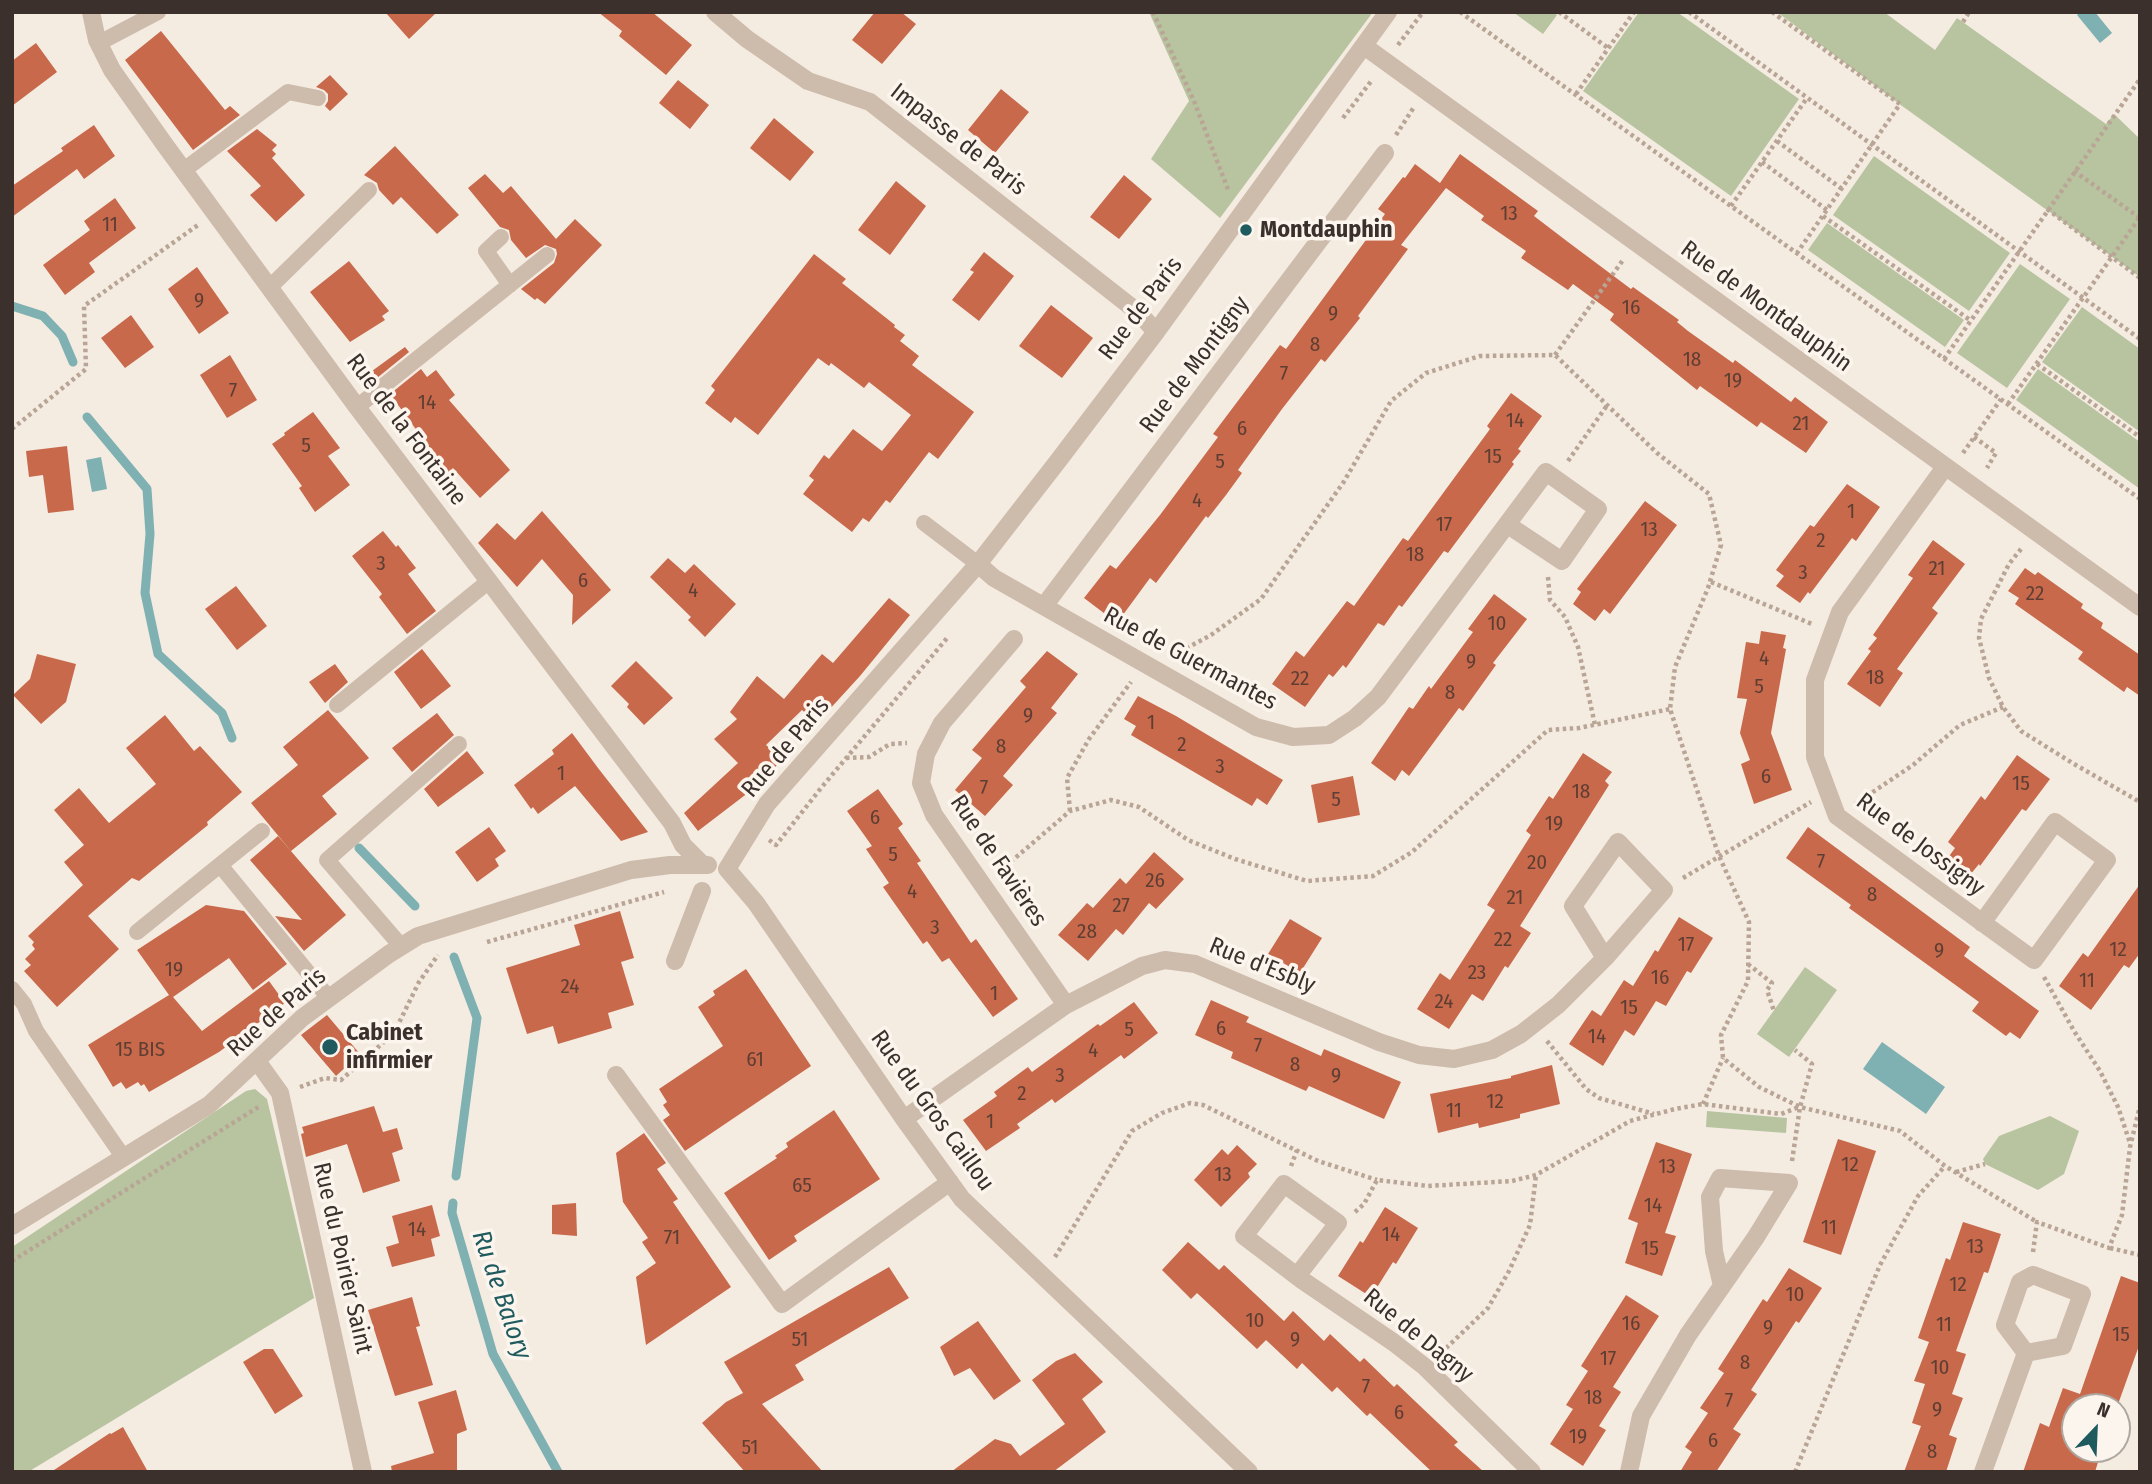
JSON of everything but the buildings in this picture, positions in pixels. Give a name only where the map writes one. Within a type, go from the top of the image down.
[{"type":"street","name":"Rue de la Fontaine","points":[[90,12],[99,43],[113,70],[184,170],[357,407],[672,823],[683,845],[702,864]]},
{"type":"street","name":"Impasse de Paris","points":[[715,12],[747,39],[808,81],[870,102],[1139,313],[1156,332]]},
{"type":"street","name":"Rue de Paris","points":[[12,1226],[209,1105],[302,1018],[328,997],[418,936],[631,870],[702,864],[727,869],[767,804],[978,564],[1156,332],[1388,12]]},
{"type":"street","name":"Rue de Montdauphin","points":[[1364,46],[2140,607]]},
{"type":"street","name":"Rue de Montigny","points":[[1044,606],[1385,153]]},
{"type":"street","name":"Rue de Jossigny","points":[[1948,469],[1840,612],[1815,680],[1815,757],[1837,816],[1982,922],[2034,960],[2107,860],[2054,822],[1982,922]]},
{"type":"street","name":"Rue de Guermantes","points":[[978,564],[994,578],[1256,727],[1293,737],[1329,735],[1355,718],[1378,697],[1546,472],[1556,479]]},
{"type":"street","points":[[1508,525],[1562,561],[1598,509],[1556,479]]},
{"type":"street","name":"Rue de Favières","points":[[1014,639],[942,723],[926,754],[921,783],[934,815],[1066,1005]]},
{"type":"street","points":[[1605,958],[1573,906],[1618,842],[1664,890]]},
{"type":"street","name":"Rue du Gros Caillou","points":[[727,869],[756,903],[962,1199],[1250,1472]]},
{"type":"street","name":"Rue d'Esbly","points":[[904,1119],[1066,1005],[1142,966],[1165,960],[1195,964],[1379,1042],[1419,1055],[1454,1059],[1492,1050],[1521,1034],[1558,1005],[1605,958],[1664,890]]},
{"type":"street","points":[[675,961],[702,891]]},
{"type":"street","name":"Rue du Poirier Saint","points":[[257,1061],[280,1093],[363,1472]]},
{"type":"street","points":[[616,1075],[782,1304],[950,1182]]},
{"type":"street","points":[[1629,1472],[1641,1416],[1688,1335],[1722,1286],[1756,1237],[1789,1183],[1720,1178],[1710,1197],[1714,1251],[1722,1286]]},
{"type":"street","name":"Rue de Dagny","points":[[1338,1223],[1284,1184],[1244,1236],[1425,1367],[1532,1472]]},
{"type":"street","points":[[1297,1276],[1338,1223]]},
{"type":"street","points":[[2033,1275],[2082,1294],[2063,1346],[2026,1353],[2005,1325],[2020,1282],[2033,1275]]},
{"type":"street","points":[[1983,1472],[2026,1353]]},
{"type":"lane","points":[[99,43],[158,12]]},
{"type":"lane","points":[[184,170],[288,92],[318,98]]},
{"type":"lane","points":[[270,287],[369,190]]},
{"type":"lane","points":[[501,237],[486,251],[509,285]]},
{"type":"lane","points":[[357,407],[547,255]]},
{"type":"lane","points":[[925,523],[978,564]]},
{"type":"lane","points":[[337,705],[489,581]]},
{"type":"lane","points":[[401,947],[327,860],[458,744]]},
{"type":"lane","points":[[138,932],[262,831]]},
{"type":"lane","points":[[220,865],[328,997]]},
{"type":"lane","points":[[12,989],[24,1004],[36,1031],[124,1158]]},
{"type":"path","points":[[1153,12],[1194,101],[1230,192]]},
{"type":"path","points":[[1460,12],[2140,499]]},
{"type":"path","points":[[1559,12],[1608,48]]},
{"type":"path","points":[[1576,94],[1634,12]]},
{"type":"path","points":[[1689,12],[2140,339]]},
{"type":"path","points":[[1772,12],[1900,104],[1797,253]]},
{"type":"path","points":[[1963,22],[1969,12]]},
{"type":"path","points":[[1944,359],[2140,79]]},
{"type":"path","points":[[1385,153],[1416,104],[1406,97]]},
{"type":"path","points":[[1731,206],[1807,98]]},
{"type":"path","points":[[1777,141],[1842,189]]},
{"type":"path","points":[[1762,162],[1827,210]]},
{"type":"path","points":[[2008,404],[2140,218],[2074,170]]},
{"type":"path","points":[[2047,209],[2140,278]]},
{"type":"path","points":[[12,429],[86,369],[84,306],[216,212]]},
{"type":"path","points":[[1823,216],[1970,320]]},
{"type":"path","points":[[1555,355],[1636,242]]},
{"type":"path","points":[[1070,811],[1067,778],[1106,715],[1132,681],[1149,668],[1211,635],[1261,599],[1343,483],[1391,401],[1426,373],[1480,356],[1555,355],[1657,453],[1709,494],[1721,545],[1710,582],[1675,667],[1670,709],[1719,856],[1749,922],[1748,981],[1721,1035],[1723,1058],[1703,1104]]},
{"type":"path","points":[[2037,363],[2140,437]]},
{"type":"path","points":[[1948,469],[2001,399]]},
{"type":"path","points":[[1556,479],[1608,404]]},
{"type":"path","points":[[1974,437],[1996,453],[1975,488]]},
{"type":"path","points":[[2034,531],[2009,564],[1981,620],[1979,638],[1989,678],[2003,708],[2021,730],[2140,802]]},
{"type":"path","points":[[1548,552],[1550,600],[1565,617],[1578,647],[1595,725]]},
{"type":"path","points":[[1710,582],[1833,632]]},
{"type":"path","points":[[1837,816],[1913,765],[1960,725],[2003,708]]},
{"type":"path","points":[[983,885],[1070,811],[1111,800],[1139,807],[1188,841],[1307,881],[1373,876],[1412,852],[1548,730],[1595,725],[1670,709]]},
{"type":"path","points":[[845,758],[869,757],[890,744],[931,743]]},
{"type":"path","points":[[1664,890],[1828,792]]},
{"type":"path","points":[[475,945],[671,890]]},
{"type":"path","points":[[12,1262],[280,1093],[325,1078],[341,1080],[394,1033],[419,982],[436,955],[449,952]]},
{"type":"path","points":[[2034,960],[2100,1071],[2118,1107],[2131,1144]]},
{"type":"path","points":[[1748,964],[1772,983],[1767,990],[1774,1011]]},
{"type":"path","points":[[1534,1024],[1586,1089],[1599,1098],[1655,1114]]},
{"type":"path","points":[[1789,1183],[1800,1107],[1812,1064],[1795,1049]]},
{"type":"path","points":[[1723,1058],[1759,1087],[1800,1107],[1900,1131],[1945,1166],[2037,1222],[2109,1248],[2140,1255]]},
{"type":"path","points":[[1051,1263],[1132,1131],[1162,1113],[1190,1103],[1203,1105],[1318,1161],[1377,1180],[1427,1186],[1512,1181],[1536,1175],[1630,1121],[1655,1114],[1703,1104],[1781,1114],[1800,1107]]},
{"type":"path","points":[[2109,1248],[2122,1215],[2131,1144],[2140,1106]]},
{"type":"path","points":[[1955,1172],[1985,1164]]},
{"type":"path","points":[[1795,1472],[1880,1265],[1917,1196],[1945,1166]]},
{"type":"path","points":[[1425,1367],[1488,1308],[1530,1224],[1536,1175]]},
{"type":"path","points":[[1338,1223],[1364,1204],[1377,1180]]},
{"type":"path","points":[[2030,1277],[2037,1222]]},
{"type":"green space","points":[[1149,12],[1373,12],[1220,218],[1151,159],[1189,101]]},
{"type":"green space","points":[[1513,12],[1554,12],[1557,15],[1543,34]]},
{"type":"green space","points":[[1639,12],[1677,12],[1799,99],[1731,196],[1583,91]]},
{"type":"green space","points":[[1777,12],[1884,12],[1935,50],[1957,18],[2106,124],[2114,114],[2140,139],[2140,277],[1898,103]]},
{"type":"green space","points":[[1874,156],[2010,253],[1969,311],[1833,215]]},
{"type":"green space","points":[[1827,223],[1964,320],[1945,347],[1808,250]]},
{"type":"green space","points":[[2020,264],[2070,299],[2007,388],[1957,353]]},
{"type":"green space","points":[[2082,307],[2140,349],[2140,432],[2042,362]]},
{"type":"green space","points":[[2038,369],[2140,442],[2140,489],[2016,400]]},
{"type":"green space","points":[[1805,967],[1837,990],[1789,1057],[1757,1034]]},
{"type":"green space","points":[[255,1089],[267,1099],[314,1298],[28,1472],[12,1472],[12,1247],[246,1091]]},
{"type":"green space","points":[[1707,1111],[1787,1118],[1786,1133],[1706,1127]]},
{"type":"green space","points":[[2050,1116],[2079,1131],[2064,1174],[2038,1190],[1985,1164],[1983,1159],[1999,1136]]},
{"type":"water","points":[[2080,12],[2095,12],[2112,33],[2100,43],[2077,15]]},
{"type":"water","points":[[101,457],[107,489],[92,492],[86,460]]},
{"type":"water","points":[[1882,1042],[1945,1087],[1926,1114],[1863,1069]]},
{"type":"waterway","name":"Ru de Balory","points":[[12,306],[43,316],[62,336],[73,362]]},
{"type":"waterway","name":"Ru de Balory","points":[[87,417],[147,489],[150,534],[145,593],[158,654],[222,713],[232,738]]},
{"type":"waterway","name":"Ru de Balory","points":[[359,848],[415,906]]},
{"type":"waterway","name":"Ru de Balory","points":[[454,957],[477,1018],[456,1176]]},
{"type":"waterway","name":"Ru de Balory","points":[[453,1203],[452,1213],[493,1354],[558,1472]]},
{"type":"place","name":"Montdauphin","points":[[1246,230]]},
{"type":"place","name":"Cabinet infirmier","points":[[330,1047]]}]
